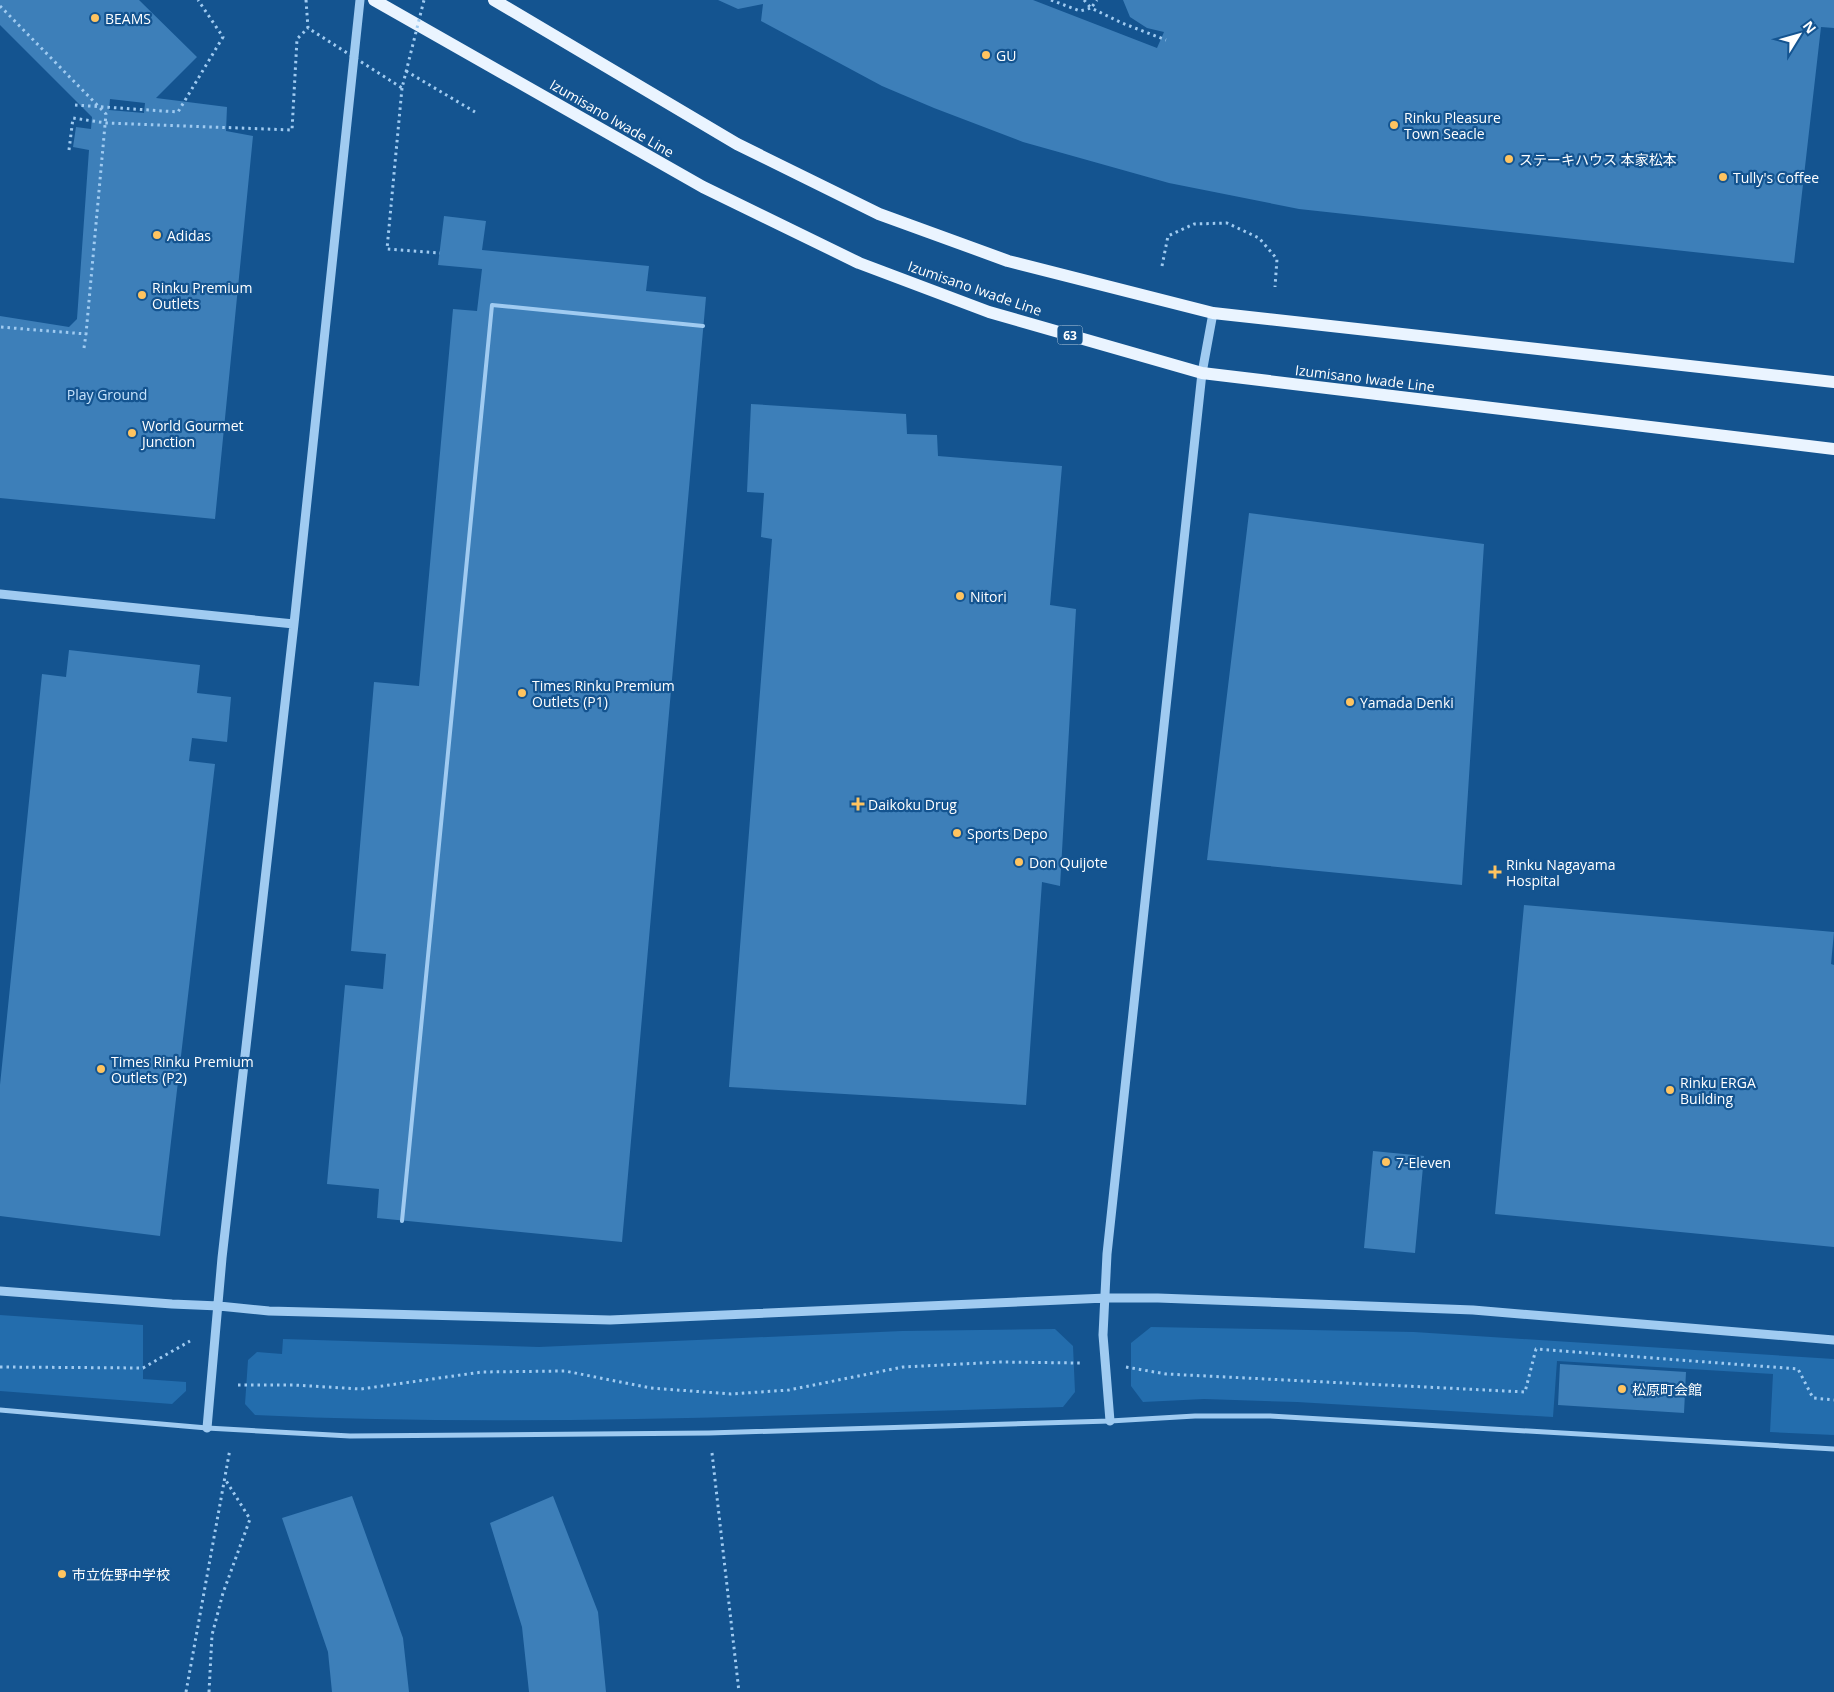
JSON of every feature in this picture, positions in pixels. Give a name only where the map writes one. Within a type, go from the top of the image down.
[{"type":"main road","name":"Izumisano Iwade Line","points":[[374,0],[703,187],[860,262],[988,312],[1202,373],[1834,449]]},
{"type":"main road","points":[[494,0],[737,144],[880,214],[1008,262],[1213,313],[1834,382]]},
{"type":"street","points":[[207,1428],[222,1258],[294,624],[360,0]]},
{"type":"street","points":[[1110,1421],[1103,1335],[1107,1254],[1202,373],[1213,313]]},
{"type":"street","points":[[0,594],[294,624]]},
{"type":"street","points":[[0,1291],[278,1311],[610,1320],[1106,1298],[1158,1298],[1473,1310],[1834,1340]]},
{"type":"street","points":[[0,1410],[233,1430],[350,1436],[709,1433],[1110,1421],[1195,1416],[1270,1416],[1834,1450]]},
{"type":"lane","points":[[402,1221],[492,305],[703,326]]},
{"type":"path","points":[[75,105],[178,112],[223,37],[198,0]]},
{"type":"path","points":[[69,150],[73,118],[106,123],[292,130],[297,39],[308,28],[306,0]]},
{"type":"path","points":[[424,0],[402,88],[387,249],[440,253]]},
{"type":"path","points":[[1051,0],[1080,12],[1091,8],[1097,0]]},
{"type":"path","points":[[1084,0],[1091,8],[1122,23],[1166,40]]},
{"type":"path","points":[[0,6],[106,114],[84,348]]},
{"type":"path","points":[[308,28],[402,88]]},
{"type":"path","points":[[406,71],[475,112]]},
{"type":"path","points":[[1162,266],[1168,236],[1194,224],[1227,223],[1259,238],[1277,259],[1275,287]]},
{"type":"path","points":[[0,326],[86,334]]},
{"type":"path","points":[[0,1368],[143,1368],[190,1341]]},
{"type":"path","points":[[1122,1366],[1166,1374],[1525,1392],[1536,1350],[1798,1370],[1813,1398],[1834,1400]]},
{"type":"path","points":[[238,1385],[293,1385],[361,1389],[482,1372],[565,1371],[651,1388],[731,1394],[789,1390],[903,1367],[1000,1362],[1080,1363]]},
{"type":"path","points":[[186,1692],[233,1430]]},
{"type":"path","points":[[709,1433],[740,1692]]},
{"type":"path","points":[[209,1692],[212,1635],[223,1593],[250,1519],[224,1478]]},
{"type":"shaded area","points":[[0,1315],[143,1325],[143,1379],[186,1382],[186,1391],[172,1404],[0,1391]]},
{"type":"shaded area","points":[[1151,1327],[1414,1332],[1834,1359],[1834,1435],[1770,1432],[1773,1374],[1557,1361],[1553,1417],[1297,1402],[1204,1399],[1143,1402],[1131,1386],[1131,1343]]},
{"type":"shaded area","points":[[1055,1329],[1073,1346],[1075,1392],[1063,1407],[659,1419],[457,1420],[255,1415],[245,1404],[248,1360],[257,1352],[282,1354],[283,1339],[539,1347],[902,1331]]},
{"type":"building","points":[[0,0],[139,0],[197,57],[156,98],[227,107],[226,131],[253,136],[215,519],[0,498],[0,316],[69,327],[77,319],[89,150],[73,147],[76,127],[91,129],[92,117],[0,25]],"holes":[[[110,99],[145,103],[144,113],[109,110]]]},
{"type":"building","name":"Rinku Pleasure Town Seacle","points":[[718,0],[1033,0],[1157,48],[1164,32],[1147,28],[1130,17],[1123,0],[1834,0],[1834,28],[1821,27],[1794,263],[1299,209],[1169,183],[1023,142],[934,108],[882,86],[761,21],[763,4],[738,9]]},
{"type":"building","name":"Times Rinku Premium Outlets (P1)","points":[[444,216],[486,221],[482,250],[649,266],[646,291],[706,297],[622,1242],[377,1218],[379,1189],[327,1184],[345,985],[383,989],[386,954],[351,951],[374,682],[419,686],[453,309],[477,311],[482,269],[438,265]]},
{"type":"building","points":[[751,404],[906,414],[907,434],[937,435],[938,456],[1062,466],[1050,605],[1076,609],[1060,886],[1042,882],[1026,1105],[729,1087],[772,539],[761,537],[764,493],[747,492]]},
{"type":"building","name":"Yamada Denki","points":[[1249,513],[1484,544],[1462,885],[1207,860]]},
{"type":"building","name":"Times Rinku Premium Outlets (P2)","points":[[69,650],[200,665],[197,693],[231,697],[227,742],[192,738],[189,761],[215,764],[160,1236],[0,1216],[0,1085],[42,674],[66,677]]},
{"type":"building","name":"Rinku ERGA Building","points":[[1524,905],[1834,932],[1831,964],[1834,965],[1834,1247],[1495,1214]]},
{"type":"building","points":[[1373,1151],[1424,1156],[1415,1253],[1364,1248]]},
{"type":"building","name":"松原町会館","points":[[1560,1364],[1686,1372],[1684,1413],[1558,1405]]},
{"type":"building","points":[[352,1496],[403,1638],[409,1692],[332,1692],[328,1652],[282,1518]]},
{"type":"building","points":[[553,1496],[598,1612],[606,1692],[529,1692],[522,1627],[490,1523]]},
{"type":"place","name":"BEAMS","points":[[95,18]]},
{"type":"place","name":"GU","points":[[986,55]]},
{"type":"place","name":"Rinku Pleasure Town Seacle","points":[[1394,125]]},
{"type":"place","name":"ステーキハウス 本家松本","points":[[1509,159]]},
{"type":"place","name":"Tully's Coffee","points":[[1723,177]]},
{"type":"place","name":"Adidas","points":[[157,235]]},
{"type":"place","name":"Rinku Premium Outlets","points":[[142,295]]},
{"type":"place","name":"World Gourmet Junction","points":[[132,433]]},
{"type":"place","name":"Nitori","points":[[960,596]]},
{"type":"place","name":"Times Rinku Premium Outlets (P1)","points":[[522,693]]},
{"type":"place","name":"Yamada Denki","points":[[1350,702]]},
{"type":"place","name":"Daikoku Drug","points":[[858,804]]},
{"type":"place","name":"Sports Depo","points":[[957,833]]},
{"type":"place","name":"Don Quijote","points":[[1019,862]]},
{"type":"place","name":"Rinku Nagayama Hospital","points":[[1495,872]]},
{"type":"place","name":"Times Rinku Premium Outlets (P2)","points":[[101,1069]]},
{"type":"place","name":"Rinku ERGA Building","points":[[1670,1090]]},
{"type":"place","name":"7-Eleven","points":[[1386,1162]]},
{"type":"place","name":"松原町会館","points":[[1622,1389]]},
{"type":"place","name":"市立佐野中学校","points":[[62,1574]]},
{"type":"park label","name":"Play Ground","points":[[107,394]]}]
